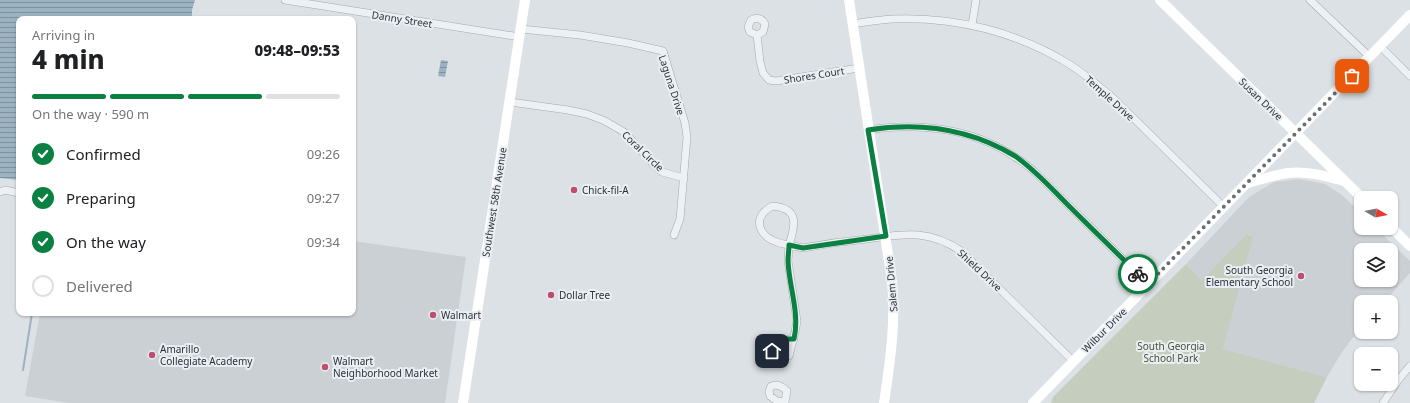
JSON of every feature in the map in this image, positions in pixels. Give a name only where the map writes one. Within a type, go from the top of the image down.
[{"type":"street","name":"Danny Street","points":[[285,0],[520,33]]},
{"type":"street","name":"Southwest 58th Avenue","points":[[463,403],[526,0]]},
{"type":"street","name":"Salem Drive","points":[[848,0],[892,281],[894,307],[891,359],[884,403]]},
{"type":"street","points":[[972,25],[976,0]]},
{"type":"street","name":"Susan Drive","points":[[1160,0],[1355,191]]},
{"type":"street","points":[[1310,0],[1370,57]]},
{"type":"street","name":"Wilbur Drive","points":[[1033,403],[1410,15]]},
{"type":"street","name":"Temple Drive","points":[[852,24],[891,19],[948,21],[972,25],[997,32],[1042,49],[1072,66],[1111,96],[1224,207]]},
{"type":"street","name":"Laguna Drive","points":[[520,33],[580,35],[664,51],[685,123],[687,138],[680,219],[674,236]]},
{"type":"street","name":"Shores Court","points":[[757,35],[763,73],[769,80],[776,81],[859,68]]},
{"type":"street","points":[[1380,46],[1410,76]]},
{"type":"street","name":"Coral Circle","points":[[510,102],[568,110],[605,120],[624,132],[662,172],[684,178]]},
{"type":"street","points":[[868,130],[907,126],[928,127],[953,131],[974,137],[1016,157],[1035,172],[1148,284]]},
{"type":"street","points":[[1248,183],[1288,173],[1304,173],[1326,176],[1346,182]]},
{"type":"street","points":[[0,192],[5,190],[16,192]]},
{"type":"street","points":[[789,245],[776,242],[763,234],[760,228],[760,219],[764,212],[772,206],[782,207],[790,212],[795,223],[789,245],[788,261],[797,321],[794,339]]},
{"type":"street","name":"Shield Drive","points":[[789,245],[803,248],[886,236],[912,234],[940,239],[952,244],[961,251],[1073,361]]},
{"type":"street","points":[[1398,234],[1410,246]]},
{"type":"street","points":[[1383,403],[1399,379],[1410,366]]},
{"type":"shaded area","name":"South Georgia Elementary School","points":[[1299,179],[1325,184],[1342,195],[1354,206],[1354,235],[1383,235],[1391,243],[1354,243],[1354,287],[1397,287],[1390,295],[1354,295],[1354,336],[1342,352],[1327,377],[1223,349],[1252,235],[1246,234],[1202,280],[1186,264],[1249,197],[1274,182]]},
{"type":"shaded area","points":[[356,241],[466,257],[445,403],[69,403],[25,396],[39,316],[356,316]]},
{"type":"shaded area","name":"South Georgia Elementary School","points":[[1398,249],[1410,261],[1410,273],[1398,286]]},
{"type":"green space","name":"South Georgia School Park","points":[[1246,234],[1253,236],[1223,349],[1327,377],[1314,403],[1051,403],[1053,397],[1186,264],[1202,280]]},
{"type":"water","points":[[0,0],[195,0],[192,16],[16,16],[16,180],[0,178]]},
{"type":"water","points":[[441,60],[448,61],[445,77],[438,76]]},
{"type":"waterway","points":[[23,370],[32,316]]},
{"type":"way so far","points":[[1138,274],[1148,284],[1352,76]]},
{"type":"place","name":"Chick-fil-A","points":[[574,190]]},
{"type":"place","name":"South Georgia Elementary School","points":[[1301,276]]},
{"type":"place","name":"Dollar Tree","points":[[551,295]]},
{"type":"place","name":"Walmart","points":[[433,315]]},
{"type":"place","name":"Amarillo Collegiate Academy","points":[[152,355]]},
{"type":"place","name":"Walmart Neighborhood Market","points":[[325,367]]},
{"type":"route","points":[[772,351],[773,343],[777,339],[794,339],[797,321],[788,261],[789,245],[803,248],[886,236],[868,130],[907,126],[928,127],[953,131],[974,137],[1016,157],[1035,172],[1138,274]]}]
